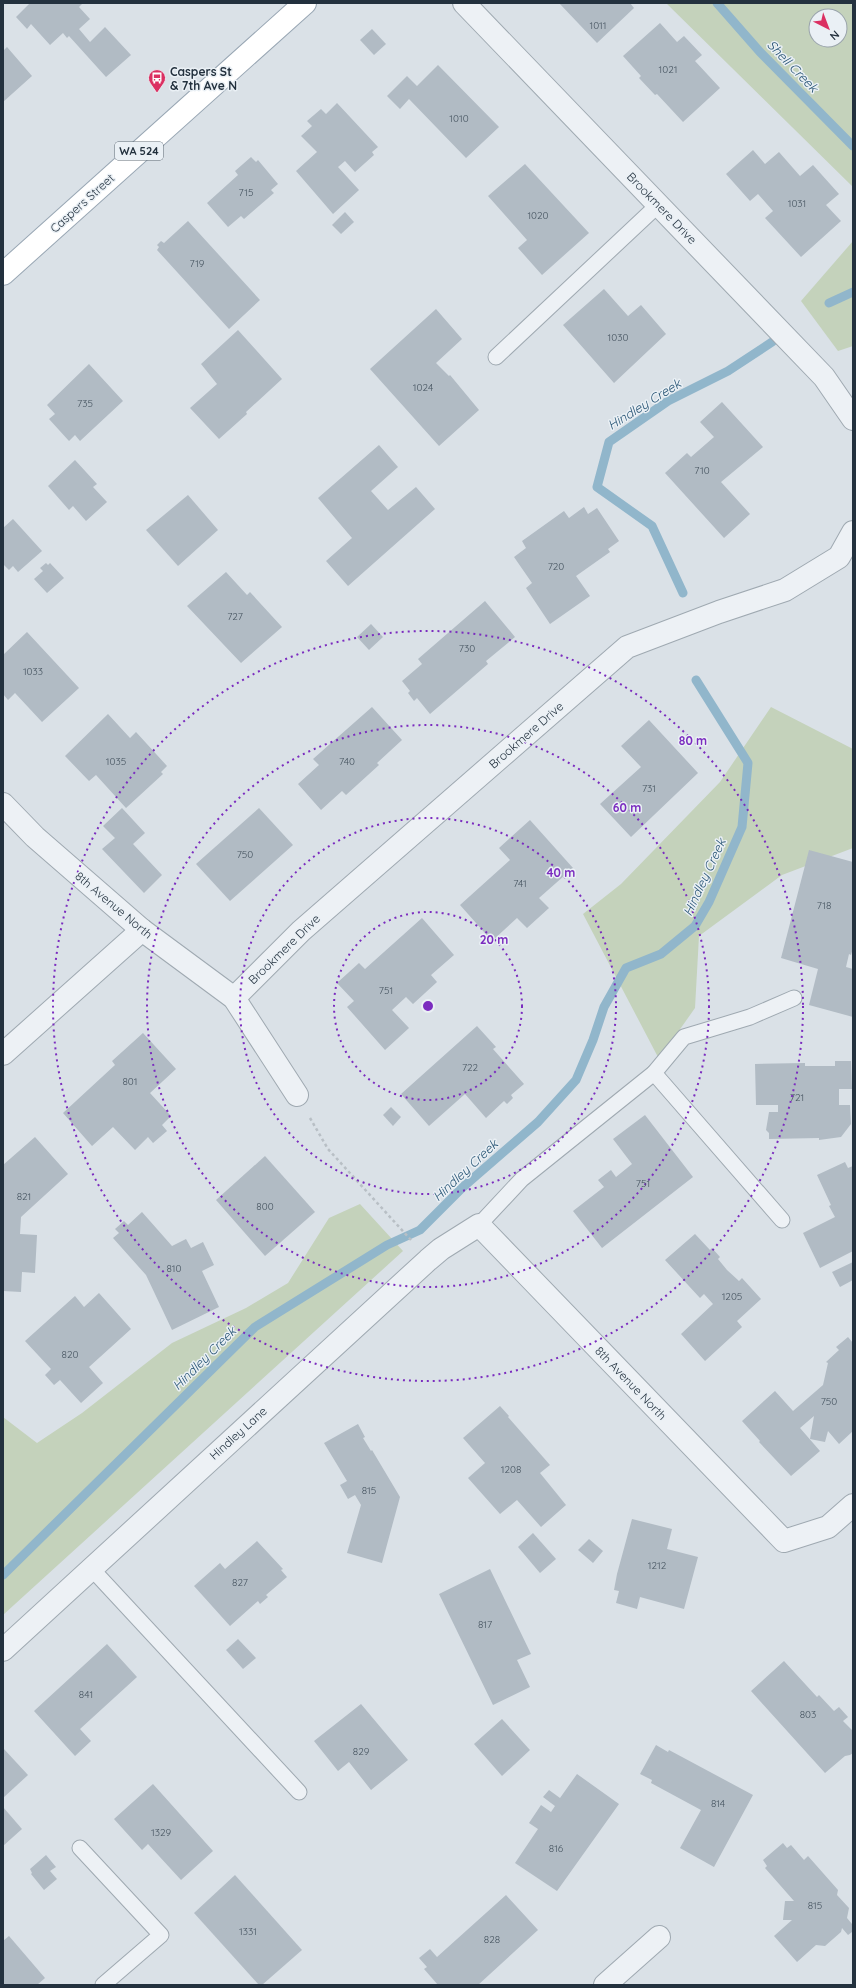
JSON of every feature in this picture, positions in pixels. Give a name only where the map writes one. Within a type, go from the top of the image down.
[{"type":"main road","name":"Caspers Street","points":[[3,274],[305,3]]},
{"type":"street","name":"Brookmere Drive","points":[[464,3],[824,377],[853,419]]},
{"type":"street","name":"Brookmere Drive","points":[[234,998],[301,931],[627,647],[719,612],[785,590],[839,557],[853,532]]},
{"type":"street","name":"8th Avenue North","points":[[3,804],[35,837],[142,930],[234,998]]},
{"type":"street","points":[[3,1054],[142,930]]},
{"type":"street","points":[[234,998],[297,1095]]},
{"type":"street","name":"8th Avenue North","points":[[479,1224],[784,1541],[828,1527],[853,1505]]},
{"type":"street","name":"Hindley Lane","points":[[3,1650],[428,1260],[441,1249],[479,1224]]},
{"type":"street","points":[[605,1985],[659,1937]]},
{"type":"lane","points":[[496,357],[658,205]]},
{"type":"lane","points":[[479,1224],[522,1179],[654,1072],[684,1037],[750,1017],[794,998]]},
{"type":"lane","points":[[654,1072],[782,1220]]},
{"type":"lane","points":[[91,1568],[299,1792]]},
{"type":"lane","points":[[80,1848],[161,1935],[103,1985]]},
{"type":"path","points":[[297,1095],[328,1149],[413,1242]]},
{"type":"green space","points":[[666,3],[849,3],[853,5],[853,187]]},
{"type":"green space","points":[[853,241],[853,346],[838,351],[801,301]]},
{"type":"green space","points":[[771,707],[853,749],[853,848],[782,875],[699,936],[695,1008],[659,1059],[583,914],[621,884],[720,782]]},
{"type":"green space","points":[[360,1204],[403,1251],[3,1615],[3,1417],[37,1443],[82,1413],[172,1343],[246,1308],[288,1283],[329,1218]]},
{"type":"building","points":[[30,3],[83,3],[79,7],[90,19],[79,29],[90,42],[105,27],[131,55],[106,77],[69,36],[67,38],[63,33],[50,45],[31,24],[27,29],[16,17]]},
{"type":"building","points":[[559,3],[630,3],[634,8],[597,43]]},
{"type":"building","points":[[660,23],[677,42],[684,36],[702,55],[695,61],[720,88],[683,122],[657,94],[655,95],[639,78],[641,76],[623,56]]},
{"type":"building","points":[[372,29],[386,44],[374,55],[360,40]]},
{"type":"building","points":[[7,47],[32,76],[3,102],[3,48],[4,50]]},
{"type":"building","points":[[438,65],[499,127],[466,158],[409,99],[400,109],[387,96],[407,76],[417,86]]},
{"type":"building","points":[[337,103],[378,147],[372,152],[374,155],[355,172],[345,161],[338,167],[359,190],[333,214],[296,171],[317,152],[301,136],[312,126],[307,121],[321,109],[326,114]]},
{"type":"building","points":[[753,150],[765,164],[779,152],[800,176],[813,165],[839,194],[826,205],[841,221],[801,257],[765,218],[773,211],[758,194],[750,201],[726,174]]},
{"type":"building","points":[[251,157],[256,162],[258,160],[278,184],[271,190],[274,193],[244,219],[241,216],[228,227],[207,203],[238,175],[235,171]]},
{"type":"building","points":[[525,164],[589,233],[542,275],[518,248],[527,240],[488,196]]},
{"type":"building","points":[[345,212],[354,222],[341,234],[332,225]]},
{"type":"building","points":[[188,221],[260,300],[229,329],[157,250],[159,247],[157,245],[161,241],[164,243]]},
{"type":"building","points":[[604,289],[628,316],[641,305],[666,334],[614,383],[563,325]]},
{"type":"building","points":[[436,309],[462,339],[436,363],[449,376],[450,375],[479,410],[439,446],[370,369]]},
{"type":"building","points":[[238,330],[282,379],[246,412],[247,414],[219,439],[190,408],[217,384],[201,364]]},
{"type":"building","points":[[89,364],[123,401],[80,441],[75,435],[69,441],[49,419],[55,414],[47,405]]},
{"type":"building","points":[[722,402],[763,447],[721,482],[750,514],[724,538],[665,473],[687,453],[691,457],[714,437],[700,422]]},
{"type":"building","points":[[379,445],[398,467],[371,491],[388,510],[416,487],[435,509],[348,586],[326,561],[352,538],[318,498]]},
{"type":"building","points":[[75,460],[97,484],[93,487],[107,502],[86,521],[73,506],[69,510],[48,486]]},
{"type":"building","points":[[188,495],[218,530],[178,566],[146,530]]},
{"type":"building","points":[[584,507],[588,514],[597,508],[619,541],[608,549],[610,552],[576,576],[590,596],[550,624],[526,588],[532,583],[514,557],[526,548],[522,541],[564,511],[569,518]]},
{"type":"building","points":[[13,519],[42,551],[18,572],[13,566],[9,570],[3,564],[3,528]]},
{"type":"building","points":[[46,563],[48,565],[50,563],[64,578],[47,593],[34,579],[43,571],[40,568]]},
{"type":"building","points":[[226,572],[247,595],[250,592],[282,627],[241,663],[187,606]]},
{"type":"building","points":[[485,601],[515,637],[486,661],[488,664],[430,714],[417,698],[414,701],[408,693],[410,691],[402,681],[422,664],[418,659]]},
{"type":"building","points":[[371,624],[383,637],[369,650],[357,637]]},
{"type":"building","points":[[27,632],[79,688],[42,722],[15,693],[8,700],[3,694],[3,655]]},
{"type":"building","points":[[372,707],[402,740],[377,763],[379,765],[346,795],[342,791],[321,810],[298,784],[319,765],[313,759]]},
{"type":"building","points":[[108,714],[130,738],[136,732],[167,766],[161,772],[163,774],[126,808],[96,775],[89,781],[65,756]]},
{"type":"building","points":[[649,720],[698,773],[631,837],[600,804],[641,767],[621,746]]},
{"type":"building","points":[[122,808],[145,833],[133,844],[162,875],[144,893],[102,849],[115,838],[103,826]]},
{"type":"building","points":[[259,808],[293,845],[230,901],[196,864]]},
{"type":"building","points":[[530,820],[573,868],[539,898],[549,908],[527,928],[517,918],[492,941],[460,905],[510,860],[499,848]]},
{"type":"building","points":[[809,850],[853,862],[853,948],[851,955],[849,954],[846,967],[853,969],[853,1017],[809,1005],[818,969],[781,958]]},
{"type":"building","points":[[422,918],[454,955],[431,975],[437,982],[413,1004],[406,997],[392,1010],[409,1028],[385,1050],[347,1007],[354,1001],[337,983],[359,963],[365,969]]},
{"type":"building","points":[[477,1026],[496,1047],[493,1049],[524,1084],[511,1095],[513,1098],[507,1104],[504,1101],[486,1118],[465,1094],[429,1126],[401,1094]]},
{"type":"building","points":[[143,1033],[176,1069],[150,1093],[171,1116],[162,1125],[167,1131],[153,1143],[148,1137],[135,1150],[113,1127],[92,1146],[63,1113],[115,1065],[112,1061]]},
{"type":"building","points":[[835,1061],[851,1061],[852,1089],[839,1089],[839,1105],[850,1105],[851,1124],[841,1137],[819,1140],[819,1138],[769,1139],[769,1133],[766,1130],[769,1112],[778,1112],[778,1105],[756,1105],[755,1064],[805,1063],[805,1066],[835,1066]]},
{"type":"building","points":[[391,1107],[401,1117],[393,1126],[383,1115]]},
{"type":"building","points":[[645,1115],[693,1177],[602,1248],[573,1211],[604,1187],[598,1180],[611,1170],[616,1177],[632,1164],[613,1139]]},
{"type":"building","points":[[35,1137],[68,1174],[21,1217],[20,1234],[37,1235],[35,1273],[22,1272],[21,1292],[3,1291],[3,1165]]},
{"type":"building","points":[[265,1156],[315,1212],[265,1256],[216,1200]]},
{"type":"building","points":[[845,1162],[848,1168],[853,1166],[853,1251],[820,1268],[803,1233],[835,1217],[817,1175]]},
{"type":"building","points":[[142,1212],[172,1246],[186,1239],[191,1248],[203,1242],[214,1265],[202,1271],[219,1307],[172,1330],[146,1275],[113,1238],[119,1233],[115,1229],[124,1221],[128,1225]]},
{"type":"building","points":[[695,1234],[710,1250],[712,1248],[720,1257],[718,1259],[727,1270],[739,1281],[742,1278],[761,1299],[737,1321],[742,1327],[705,1361],[681,1334],[713,1304],[704,1294],[700,1298],[665,1260]]},
{"type":"building","points":[[853,1262],[853,1280],[840,1287],[832,1272]]},
{"type":"building","points":[[99,1293],[131,1329],[89,1367],[103,1383],[81,1403],[60,1380],[54,1385],[45,1375],[51,1369],[25,1341],[75,1296],[84,1307]]},
{"type":"building","points":[[848,1337],[853,1343],[853,1431],[839,1444],[828,1431],[825,1442],[810,1439],[814,1416],[800,1428],[820,1451],[791,1476],[759,1442],[760,1441],[742,1421],[775,1391],[793,1411],[823,1385],[828,1363],[826,1362],[839,1350],[836,1347]]},
{"type":"building","points":[[500,1406],[550,1465],[540,1473],[566,1505],[541,1527],[517,1500],[500,1514],[468,1478],[485,1463],[463,1438]]},
{"type":"building","points":[[358,1424],[365,1437],[363,1438],[371,1451],[372,1450],[400,1497],[382,1563],[347,1553],[361,1505],[355,1495],[348,1499],[340,1485],[347,1481],[324,1443]]},
{"type":"building","points":[[632,1519],[672,1529],[667,1549],[698,1557],[684,1609],[640,1597],[637,1609],[616,1603],[619,1591],[614,1590],[617,1574]]},
{"type":"building","points":[[533,1533],[556,1559],[540,1573],[518,1547]]},
{"type":"building","points":[[589,1539],[603,1551],[593,1563],[578,1550]]},
{"type":"building","points":[[257,1541],[283,1569],[281,1570],[287,1577],[266,1595],[268,1597],[260,1604],[258,1601],[230,1626],[194,1586],[220,1563],[225,1569]]},
{"type":"building","points":[[490,1569],[531,1654],[517,1660],[530,1687],[493,1705],[439,1594]]},
{"type":"building","points":[[238,1639],[256,1658],[243,1669],[226,1650]]},
{"type":"building","points":[[107,1644],[137,1677],[80,1729],[91,1741],[75,1756],[34,1711]]},
{"type":"building","points":[[784,1661],[817,1697],[819,1695],[834,1711],[839,1707],[848,1717],[843,1721],[853,1731],[853,1753],[845,1756],[825,1773],[751,1691]]},
{"type":"building","points":[[361,1704],[408,1760],[371,1790],[349,1762],[338,1771],[314,1741]]},
{"type":"building","points":[[502,1719],[530,1750],[502,1776],[474,1744]]},
{"type":"building","points":[[656,1745],[668,1752],[669,1750],[753,1795],[714,1867],[680,1848],[701,1810],[651,1783],[652,1780],[640,1774]]},
{"type":"building","points":[[3,1748],[28,1775],[3,1798]]},
{"type":"building","points":[[577,1774],[619,1804],[557,1891],[515,1863],[538,1829],[529,1823],[541,1805],[551,1812],[555,1806],[543,1797],[549,1790],[560,1798]]},
{"type":"building","points":[[153,1784],[213,1851],[181,1880],[148,1844],[142,1850],[114,1819]]},
{"type":"building","points":[[3,1807],[22,1829],[3,1846]]},
{"type":"building","points":[[783,1843],[787,1848],[791,1845],[804,1860],[808,1856],[838,1890],[837,1895],[849,1908],[847,1918],[852,1924],[852,1932],[848,1935],[842,1928],[841,1932],[825,1946],[816,1945],[797,1962],[774,1936],[792,1920],[783,1920],[785,1901],[794,1901],[765,1868],[767,1866],[763,1860]]},
{"type":"building","points":[[46,1855],[56,1867],[50,1871],[57,1879],[44,1890],[31,1874],[30,1869]]},
{"type":"building","points":[[235,1875],[302,1950],[262,1985],[259,1985],[194,1913]]},
{"type":"building","points":[[506,1895],[538,1930],[478,1985],[438,1985],[424,1969],[427,1967],[419,1958],[430,1949],[437,1957]]},
{"type":"building","points":[[9,1936],[45,1978],[37,1985],[3,1985],[3,1941]]},
{"type":"waterway","name":"Shell Creek","points":[[717,3],[760,52],[853,146]]},
{"type":"waterway","name":"Hindley Creek","points":[[829,303],[853,292]]},
{"type":"waterway","name":"Hindley Creek","points":[[683,593],[652,526],[597,487],[609,442],[668,401],[728,371],[772,342]]},
{"type":"waterway","name":"Hindley Creek","points":[[3,1575],[255,1327],[387,1245],[420,1230],[463,1187],[538,1122],[576,1080],[593,1040],[604,1007],[626,968],[661,954],[695,926],[709,902],[742,827],[748,763],[696,680]]},
{"type":"place","name":"Caspers St & 7th Ave N","points":[[157,93]]}]
